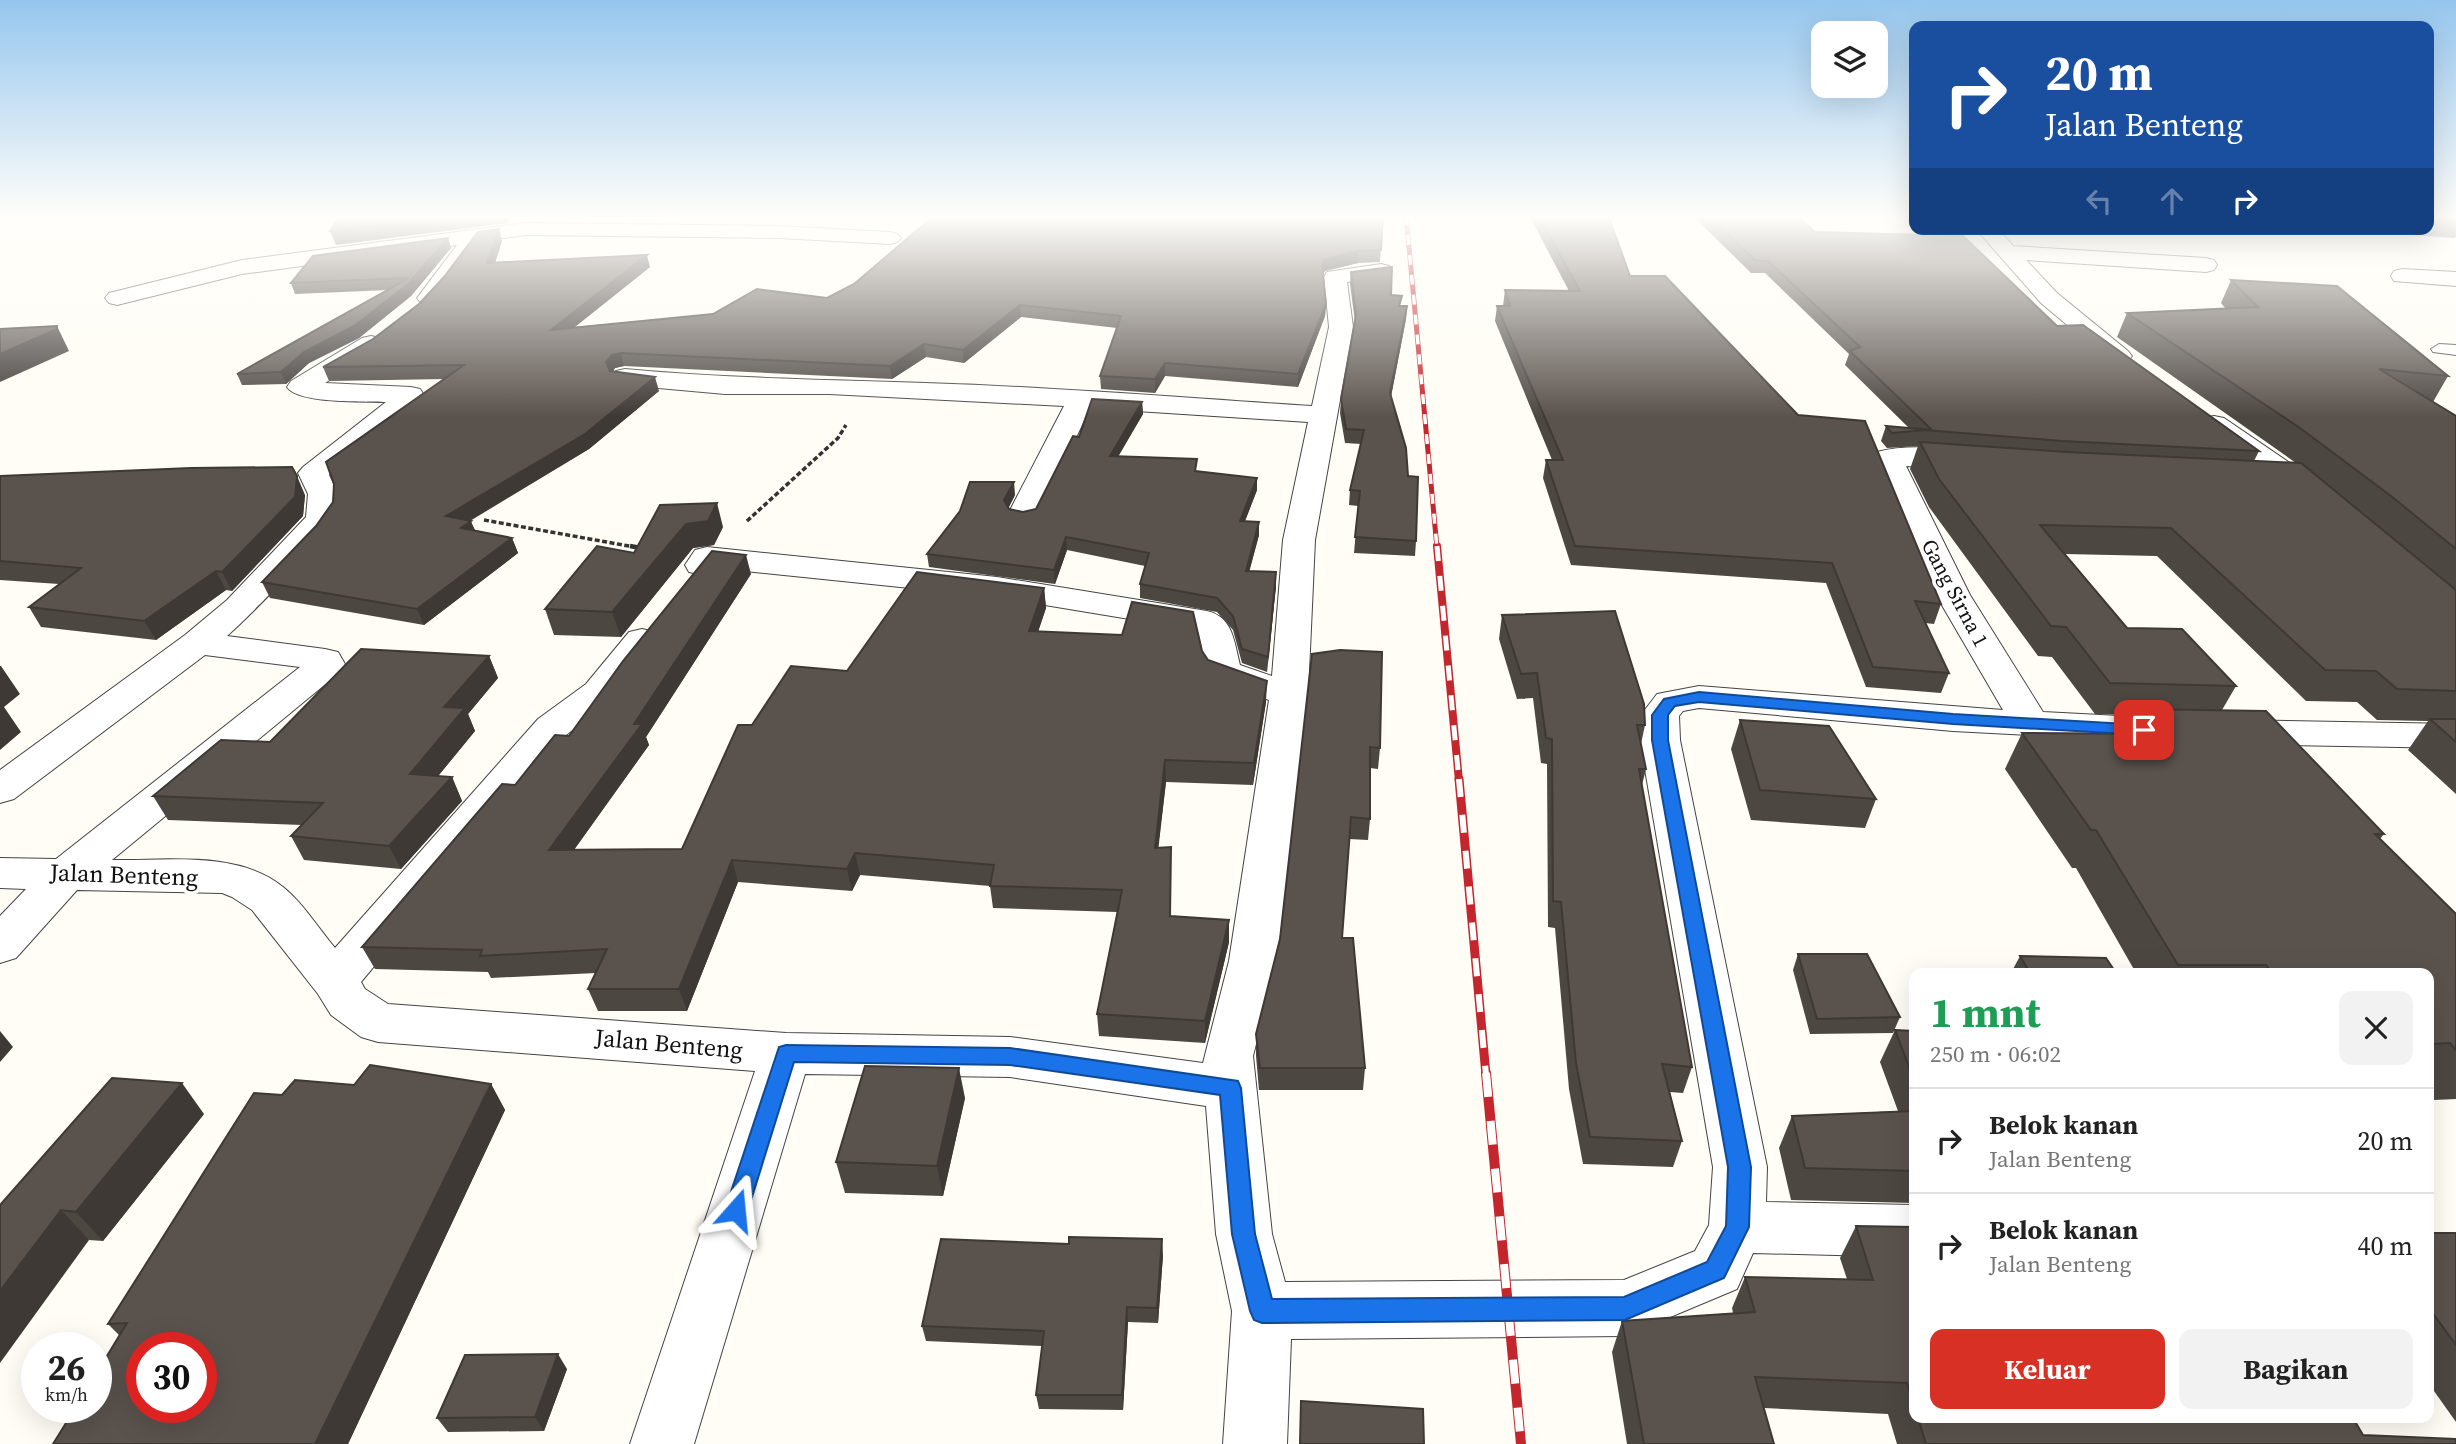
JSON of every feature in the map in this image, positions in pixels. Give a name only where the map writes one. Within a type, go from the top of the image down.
[{"type":"street","points":[[117,298],[180,282]]},
{"type":"street","points":[[0,790],[198,643],[239,607],[321,519],[323,494],[301,473],[411,395],[310,390],[300,387],[402,321],[433,295],[441,282]]},
{"type":"street","points":[[1255,1444],[1262,1311],[1244,1234],[1228,1055],[1253,961],[1289,694],[1299,540],[1341,327],[1336,282]]},
{"type":"street","points":[[2036,282],[2065,313],[2140,372]]},
{"type":"street","points":[[625,377],[725,386],[829,386],[1322,415]]},
{"type":"street","points":[[1024,514],[1081,399]]},
{"type":"street","points":[[2193,410],[2294,479],[2332,509]]},
{"type":"street","name":"Gang Sirna 1","points":[[1995,464],[1920,457],[1887,458],[1953,595],[2031,724]]},
{"type":"street","points":[[2242,477],[2294,479]]},
{"type":"street","points":[[335,981],[552,727],[599,692],[707,557],[997,587],[1207,621],[1213,627],[1223,671],[1289,694]]},
{"type":"street","points":[[0,946],[68,872],[327,664],[325,660],[198,643]]},
{"type":"street","points":[[1262,1311],[1625,1308],[1716,1270],[1737,1227],[1740,1167],[1660,740],[1660,715],[1670,702],[1699,697],[2118,730],[2456,736]]},
{"type":"street","name":"Jalan Benteng","points":[[0,873],[68,872],[226,878],[248,886],[268,900],[335,981],[348,1002],[378,1023],[786,1053],[1010,1057],[1230,1088]]},
{"type":"street","points":[[662,1444],[786,1053]]},
{"type":"street","points":[[1737,1227],[1909,1231]]},
{"type":"lane","points":[[2438,349],[2456,350]]},
{"type":"path","points":[[484,520],[631,547],[707,557],[838,438],[867,390]]},
{"type":"building","points":[[401,282],[409,282],[354,326],[304,352],[281,372],[237,374]]},
{"type":"building","points":[[439,282],[612,282],[551,330],[713,314],[757,289],[827,298],[854,284],[1324,282],[1326,304],[1298,374],[1165,363],[1155,379],[1100,376],[1121,316],[1020,305],[963,350],[924,344],[890,366],[621,353],[612,355],[606,362],[610,371],[655,377],[585,434],[446,516],[471,521],[461,528],[512,538],[417,609],[262,582],[316,526],[333,502],[334,484],[326,462],[464,365],[323,367],[373,339],[419,304]]},
{"type":"building","points":[[1352,282],[1391,282],[1391,295],[1402,296],[1399,306],[1407,306],[1390,393],[1406,448],[1408,476],[1418,477],[1416,541],[1355,537],[1360,491],[1350,490],[1364,430],[1346,429],[1341,399],[1356,315]]},
{"type":"building","points":[[1575,282],[1671,282],[1798,415],[1865,421],[1941,604],[1915,601],[1949,673],[1873,667],[1832,563],[1575,546],[1546,460],[1563,460],[1497,306],[1510,306],[1505,290],[1580,291]]},
{"type":"building","points":[[1791,282],[2011,282],[2057,326],[2083,325],[2259,451],[2062,441],[1925,430],[1892,433],[1886,426],[1932,430],[1850,351],[1860,347]]},
{"type":"building","points":[[2233,282],[2337,286],[2448,376],[2379,369],[2456,416],[2456,549],[2300,428],[2127,313],[2258,307]]},
{"type":"building","points":[[57,326],[57,329],[0,354],[0,329]]},
{"type":"building","points":[[1092,399],[1142,402],[1110,456],[1197,459],[1195,471],[1257,478],[1240,521],[1259,522],[1246,571],[1276,572],[1268,657],[1242,649],[1233,616],[1217,598],[1140,584],[1149,553],[1066,537],[1054,570],[927,554],[960,511],[970,482],[1014,482],[1004,500],[1009,509],[1023,512],[1036,509],[1073,436],[1079,437]]},
{"type":"building","points":[[1920,442],[2301,463],[2456,590],[2456,691],[2397,689],[2376,671],[2325,670],[2171,528],[2040,525],[2127,628],[2182,629],[2236,686],[2110,683],[2066,627],[2051,626],[1939,479]]},
{"type":"building","points":[[292,467],[297,476],[295,497],[222,572],[216,571],[144,621],[29,607],[81,568],[0,561],[0,476],[191,468]]},
{"type":"building","points":[[717,503],[708,521],[686,524],[612,612],[545,609],[597,546],[634,553],[660,505]]},
{"type":"building","points":[[712,551],[746,555],[634,724],[642,724],[549,850],[682,849],[738,725],[752,725],[791,666],[847,671],[917,572],[1044,588],[1029,631],[1122,635],[1132,602],[1193,612],[1202,651],[1208,660],[1267,681],[1254,763],[1165,760],[1155,848],[1171,847],[1170,916],[1229,920],[1205,1021],[1097,1014],[1122,890],[990,886],[994,865],[855,853],[847,869],[732,860],[679,989],[588,989],[607,949],[480,956],[482,950],[362,947],[502,784],[515,785],[555,735],[569,736],[623,661]]},
{"type":"building","points":[[1615,611],[1644,704],[1645,725],[1637,725],[1646,769],[1639,769],[1692,1067],[1662,1064],[1682,1141],[1590,1137],[1576,1063],[1561,902],[1553,901],[1552,739],[1546,738],[1537,673],[1521,674],[1502,615]]},
{"type":"building","points":[[361,649],[489,656],[444,707],[465,708],[410,774],[452,777],[389,846],[291,836],[323,803],[153,796],[221,740],[270,742]]},
{"type":"building","points":[[1340,650],[1382,652],[1380,748],[1370,747],[1370,819],[1351,817],[1342,938],[1353,938],[1365,1068],[1260,1068],[1256,1034],[1280,939],[1312,654]]},
{"type":"building","points":[[2137,709],[2266,711],[2384,834],[2375,834],[2456,914],[2456,1050],[2450,1043],[2434,1044],[2434,968],[2178,965],[2096,830],[2091,830],[2022,733],[2157,734]]},
{"type":"building","points":[[2430,719],[2456,719],[2456,742]]},
{"type":"building","points":[[1740,720],[1829,726],[1876,799],[1760,790]]},
{"type":"building","points":[[1798,954],[1867,954],[1900,1017],[1817,1019]]},
{"type":"building","points":[[2020,956],[2106,958],[2113,968],[2027,968]]},
{"type":"building","points":[[1895,1030],[1909,1031],[1909,1067]]},
{"type":"building","points":[[370,1065],[491,1084],[315,1444],[53,1444],[66,1423],[112,1423],[112,1348],[127,1323],[108,1324],[254,1093],[282,1095],[295,1080],[354,1085]]},
{"type":"building","points":[[865,1066],[959,1068],[937,1166],[836,1162]]},
{"type":"building","points":[[112,1078],[182,1083],[76,1212],[61,1210],[0,1291],[0,1205]]},
{"type":"building","points":[[1909,1111],[1909,1171],[1805,1168],[1792,1116]]},
{"type":"building","points":[[1856,1226],[1909,1227],[1909,1390],[1907,1383],[1755,1377],[1774,1444],[1644,1444],[1622,1321],[1755,1312],[1745,1277],[1873,1280]]},
{"type":"building","points":[[2434,1233],[2456,1233],[2456,1345],[2434,1315]]},
{"type":"building","points":[[1069,1237],[1162,1239],[1157,1308],[1127,1307],[1122,1395],[1036,1395],[1044,1331],[922,1326],[941,1239],[1069,1244]]},
{"type":"building","points":[[558,1354],[535,1417],[437,1418],[465,1355]]},
{"type":"building","points":[[1301,1401],[1423,1409],[1424,1444],[1300,1444]]},
{"type":"building","points":[[1920,1423],[2356,1423],[2363,1435],[2456,1439],[2456,1444],[1926,1444]]},
{"type":"railway","points":[[1412,282],[1437,548]]},
{"type":"railway","points":[[1437,546],[1459,781]]},
{"type":"railway","points":[[1459,779],[1486,1075]]},
{"type":"railway","points":[[1486,1073],[1521,1444]]},
{"type":"route","points":[[736,1210],[786,1053],[1010,1057],[1194,1080],[1230,1088],[1244,1234],[1262,1311],[1625,1308],[1716,1270],[1737,1227],[1740,1167],[1660,740],[1660,715],[1670,702],[1699,697],[1953,719],[2144,730]]}]
